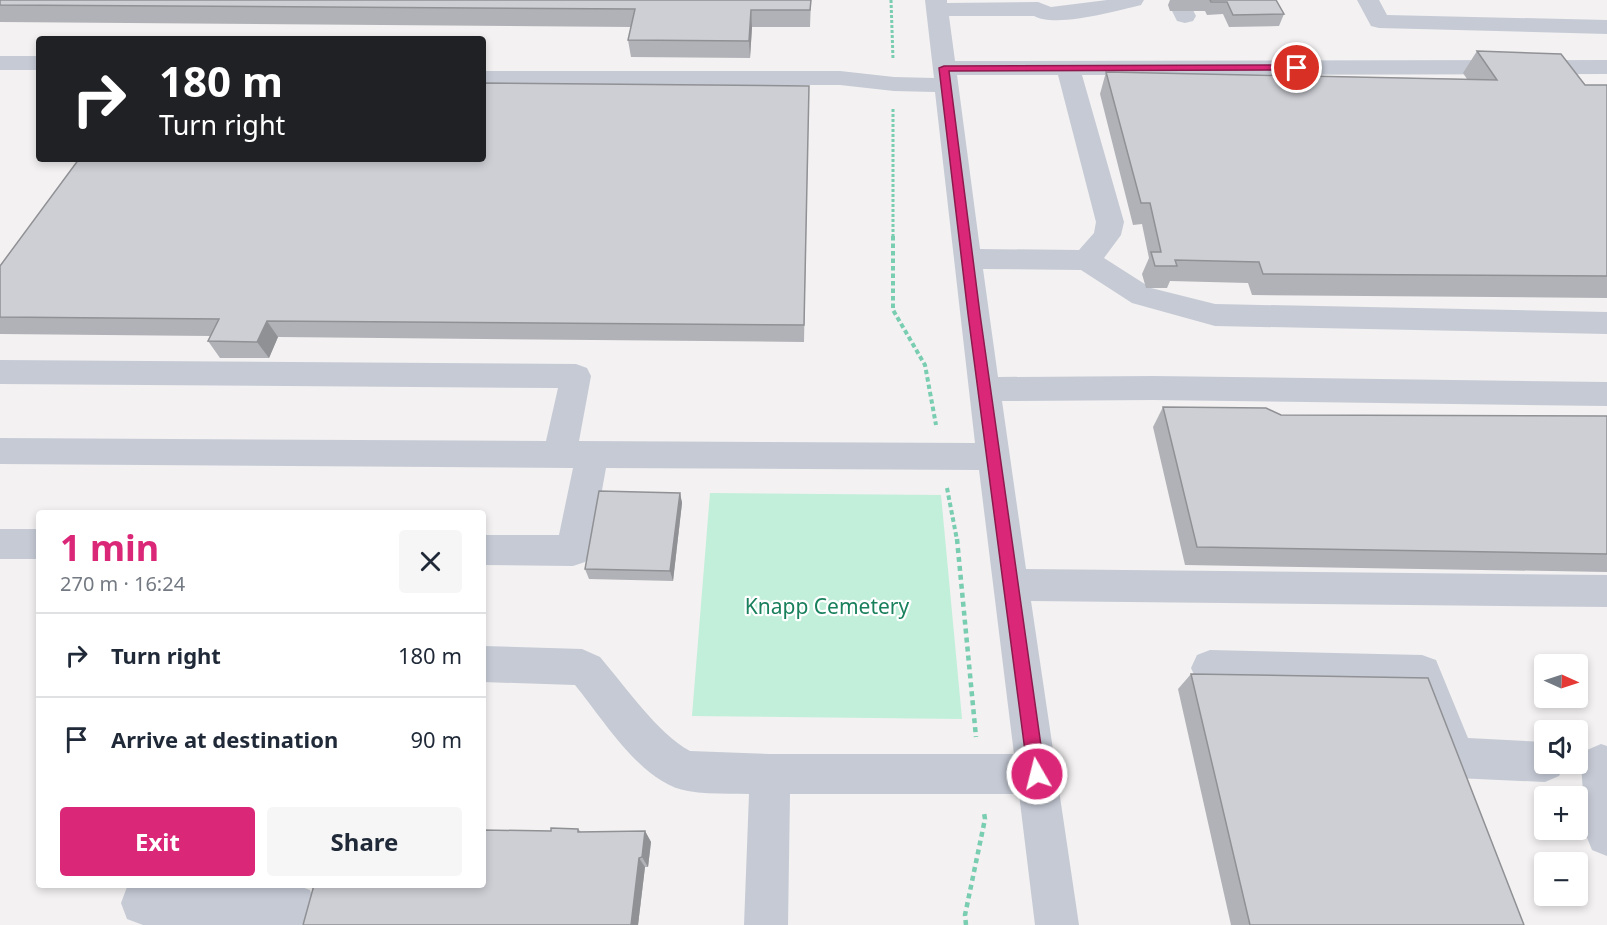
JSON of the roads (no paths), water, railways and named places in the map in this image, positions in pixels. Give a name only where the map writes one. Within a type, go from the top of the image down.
[{"type":"street","points":[[1058,925],[993,457],[936,5],[1037,5],[1047,14],[1097,9],[1133,0]]},
{"type":"street","points":[[1368,0],[1379,21],[1607,27]]},
{"type":"street","points":[[0,63],[36,63]]},
{"type":"street","points":[[1068,68],[1110,222],[1107,235],[1087,260]]},
{"type":"street","points":[[486,78],[840,78],[894,84],[945,77],[1068,68],[1607,68]]},
{"type":"street","points":[[968,259],[1087,260],[1142,296],[1215,315],[1607,323]]},
{"type":"street","points":[[0,372],[576,376],[573,551],[486,550]]},
{"type":"street","points":[[984,389],[1153,388],[1607,394]]},
{"type":"street","points":[[0,451],[576,454],[793,458],[993,457]]},
{"type":"street","points":[[0,544],[36,544]]},
{"type":"street","points":[[1011,585],[1607,591]]},
{"type":"street","points":[[486,664],[582,667],[587,670],[651,747],[675,766],[687,771],[770,774],[1037,774]]},
{"type":"street","points":[[1210,668],[1422,673],[1456,758],[1534,762]]},
{"type":"street","points":[[1595,764],[1607,835]]},
{"type":"street","points":[[766,925],[770,774]]},
{"type":"street","points":[[143,903],[293,905]]},
{"type":"park label","name":"Knapp Cemetery","points":[[827,606]]}]
